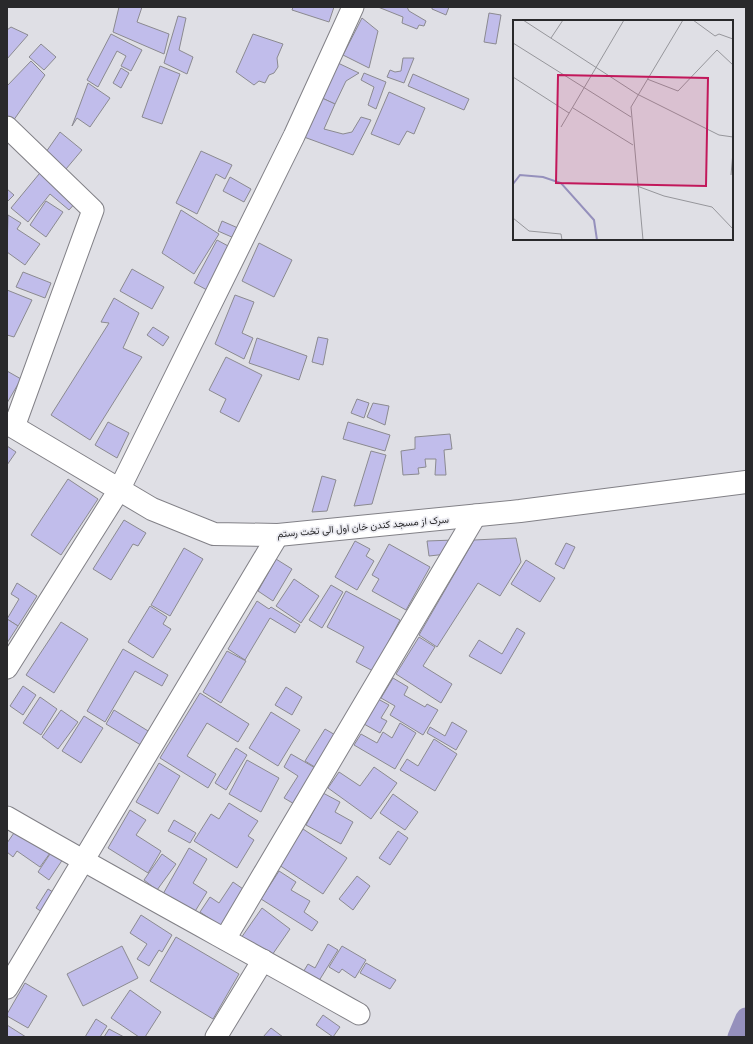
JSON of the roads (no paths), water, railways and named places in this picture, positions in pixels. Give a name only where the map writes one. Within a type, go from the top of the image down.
[{"type":"street","points":[[7,668],[119,490],[294,136],[353,7]]},
{"type":"street","points":[[7,127],[94,210],[11,425]]},
{"type":"street","name":"سرک از مسجد کندن خان اول الی تخت رستم","points":[[11,425],[152,509],[214,534],[278,535],[520,511],[746,482]]},
{"type":"street","points":[[225,939],[476,515]]},
{"type":"street","points":[[7,988],[278,535]]},
{"type":"street","points":[[7,817],[83,861],[359,1014]]},
{"type":"street","points":[[216,1037],[263,960]]},
{"type":"waterway","points":[[738,1037],[746,1018]]}]
